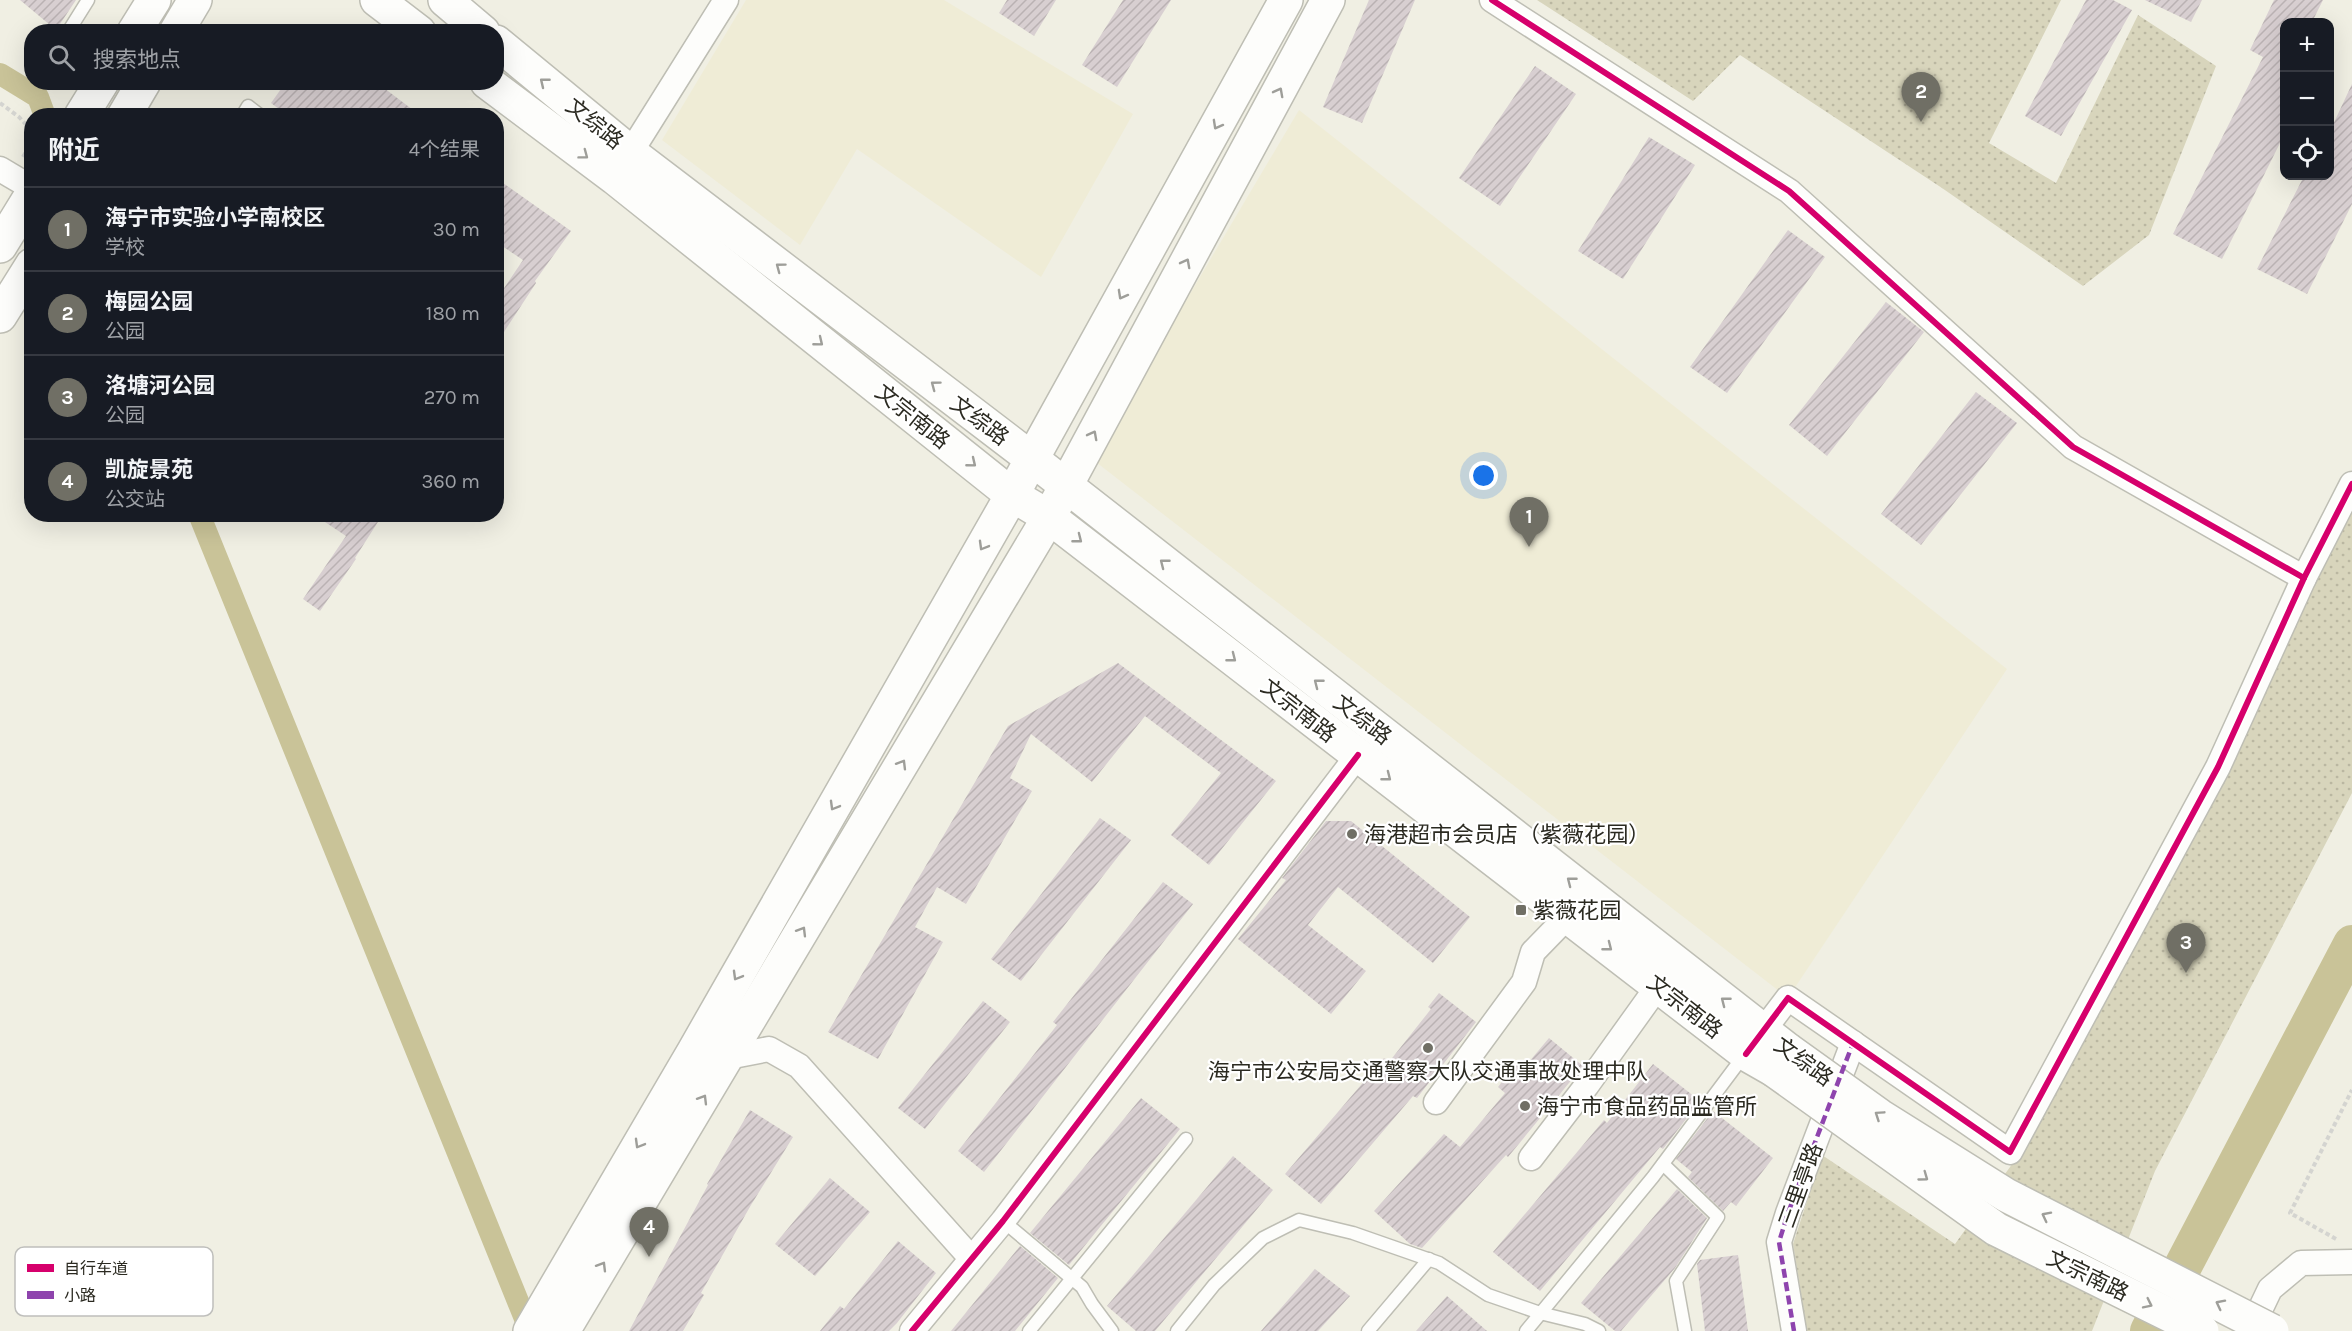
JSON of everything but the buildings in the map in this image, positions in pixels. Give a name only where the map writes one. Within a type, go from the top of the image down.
[{"type":"main road","points":[[139,24],[154,0]]},
{"type":"main road","points":[[181,24],[195,0]]},
{"type":"main road","points":[[376,0],[408,24]]},
{"type":"main road","points":[[445,0],[474,24]]},
{"type":"main road","points":[[563,1313],[694,1051],[1012,495],[1286,0]]},
{"type":"main road","points":[[530,1331],[563,1313],[728,1057],[1049,517],[1328,0]]},
{"type":"main road","name":"文综路","points":[[504,50],[623,165],[1032,459],[1768,1051],[1880,1116],[2006,1195],[2272,1331]]},
{"type":"main road","points":[[86,108],[97,90]]},
{"type":"main road","points":[[129,108],[139,90]]},
{"type":"main road","name":"文宗南路","points":[[500,90],[623,165],[1012,495],[1049,517],[1658,986],[1768,1051],[1996,1229],[2202,1331]]},
{"type":"main road","points":[[0,246],[24,207]]},
{"type":"main road","points":[[0,316],[24,278]]},
{"type":"street","points":[[623,165],[726,0]]},
{"type":"street","points":[[1492,0],[1789,191],[2073,447],[2304,578]]},
{"type":"street","points":[[0,169],[24,183]]},
{"type":"street","points":[[1768,1051],[1788,998],[2010,1152],[2218,767],[2304,578],[2352,484]]},
{"type":"street","points":[[912,1331],[1003,1221],[1358,755]]},
{"type":"street","points":[[1436,1102],[1524,982],[1533,952],[1568,916]]},
{"type":"street","points":[[1531,1158],[1658,986]]},
{"type":"street","name":"三里亭路","points":[[1794,1331],[1779,1242],[1853,1043]]},
{"type":"street","points":[[694,1051],[728,1057],[769,1049],[799,1066],[971,1258]]},
{"type":"street","points":[[2250,1331],[2270,1289],[2301,1263],[2348,1253]]},
{"type":"lane","points":[[73,24],[88,0]]},
{"type":"lane","points":[[1526,1331],[1662,1164],[1768,1051]]},
{"type":"lane","points":[[1029,1331],[1186,1139]]},
{"type":"lane","points":[[1662,1164],[1718,1216],[1676,1281],[1685,1331]]},
{"type":"lane","points":[[1177,1331],[1214,1285],[1263,1238],[1299,1220],[1353,1233],[1439,1263],[1488,1295],[1540,1313],[1585,1324],[1599,1331]]},
{"type":"lane","points":[[1003,1221],[1082,1287],[1112,1331]]},
{"type":"lane","points":[[1368,1331],[1429,1260]]},
{"type":"path","points":[[0,103],[24,122]]},
{"type":"path","points":[[2348,1253],[2290,1213],[2352,1090]]},
{"type":"shaded area","points":[[746,0],[944,0],[1133,114],[1041,277],[857,149],[800,245],[662,140]]},
{"type":"shaded area","points":[[1537,0],[2061,0],[1989,143],[2056,183],[2138,15],[2216,66],[2149,235],[2083,286],[1942,188],[1740,55],[1693,101]]},
{"type":"shaded area","points":[[1299,110],[2007,669],[1788,998],[1092,459]]},
{"type":"shaded area","points":[[2352,510],[2352,793],[2155,1171],[2092,1331],[1807,1331],[1793,1244],[1822,1155],[1955,1244],[2020,1153]]},
{"type":"waterway","points":[[0,74],[24,89]]},
{"type":"waterway","points":[[26,90],[38,97],[42,108]]},
{"type":"waterway","points":[[202,522],[530,1331]]},
{"type":"waterway","points":[[2149,1331],[2352,944]]},
{"type":"marked path","points":[[1794,1331],[1779,1242],[1853,1043]]},
{"type":"cycle path","points":[[1492,0],[1789,191],[2073,447],[2304,578]]},
{"type":"cycle path","points":[[1746,1054],[1788,998],[2010,1152],[2218,767],[2304,578],[2352,484]]},
{"type":"cycle path","points":[[912,1331],[1003,1221],[1358,755]]},
{"type":"place","name":"梅园公园","points":[[1921,122]]},
{"type":"place","name":"海宁市实验小学南校区","points":[[1529,547]]},
{"type":"place","name":"海港超市会员店（紫薇花园）","points":[[1352,834]]},
{"type":"place","name":"紫薇花园","points":[[1521,910]]},
{"type":"place","name":"洛塘河公园","points":[[2186,973]]},
{"type":"place","name":"海宁市公安局交通警察大队交通事故处理中队","points":[[1428,1048]]},
{"type":"place","name":"海宁市食品药品监管所","points":[[1525,1106]]},
{"type":"place","name":"凯旋景苑","points":[[649,1257]]}]
